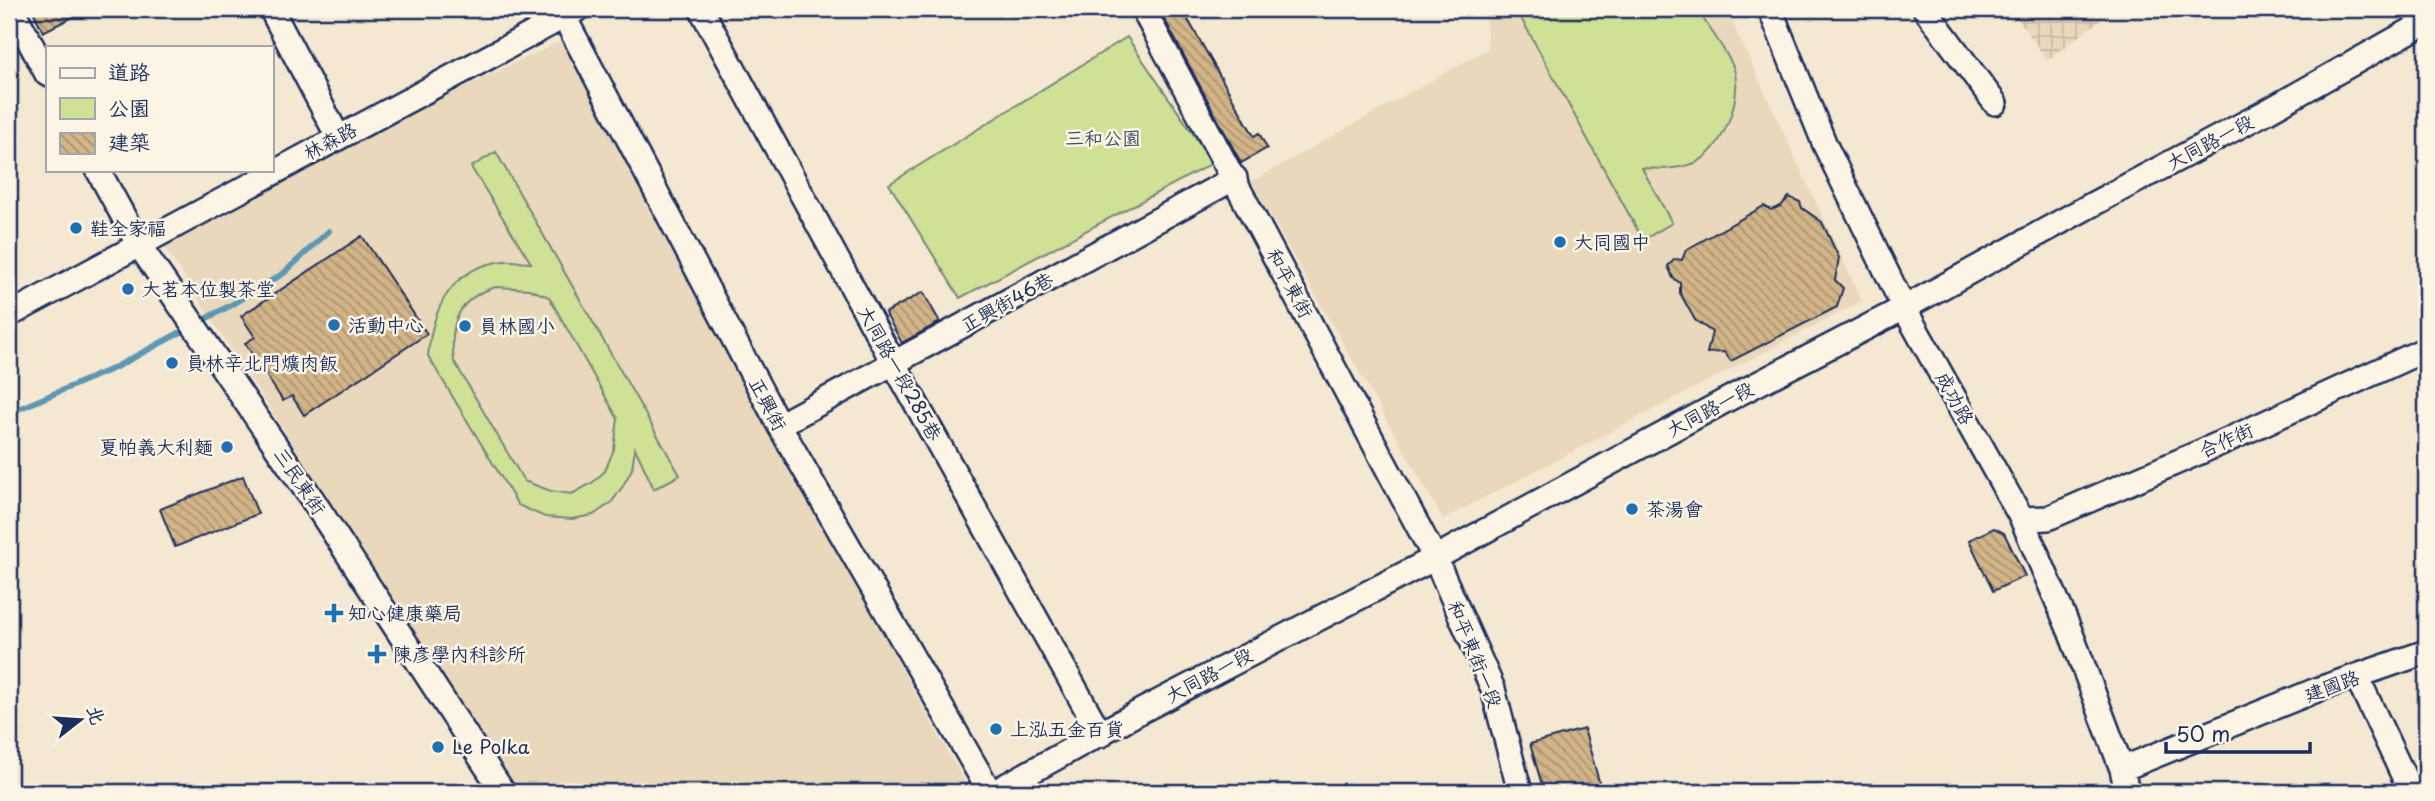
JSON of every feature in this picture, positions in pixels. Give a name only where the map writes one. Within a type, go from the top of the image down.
[{"type":"street","points":[[12,9],[46,72]]},
{"type":"street","points":[[271,9],[338,137]]},
{"type":"street","name":"大同路一段285巷","points":[[701,9],[894,364],[1101,735]]},
{"type":"street","name":"和平東街","points":[[1143,9],[1435,558]]},
{"type":"street","name":"成功路","points":[[1770,9],[1825,145],[1904,308],[2022,519],[2070,631],[2122,769],[2127,792]]},
{"type":"street","points":[[1925,9],[1995,103]]},
{"type":"street","name":"林森路","points":[[9,315],[567,11]]},
{"type":"street","name":"正興街","points":[[567,11],[779,425],[992,792]]},
{"type":"street","name":"大同路一段","points":[[992,792],[1904,308],[2266,112],[2422,20]]},
{"type":"street","name":"三民東街","points":[[100,172],[139,245],[310,496],[503,792]]},
{"type":"street","name":"正興街46巷","points":[[779,425],[1235,178]]},
{"type":"street","name":"合作街","points":[[2022,519],[2048,518],[2221,443],[2426,349]]},
{"type":"street","name":"和平東街一段","points":[[1435,558],[1493,689],[1520,792]]},
{"type":"street","name":"建國路","points":[[2122,769],[2319,689],[2426,652]]},
{"type":"street","points":[[2357,677],[2411,792]]},
{"type":"shaded area","name":"大同國中","points":[[1485,9],[1726,9],[1862,301],[1443,519],[1251,182],[1488,49]]},
{"type":"shaded area","points":[[2011,9],[2116,9],[2047,60]]},
{"type":"shaded area","name":"員林國小","points":[[561,41],[763,419],[970,792],[520,792],[156,234]]},
{"type":"green space","points":[[1516,9],[1697,9],[1734,69],[1736,94],[1722,135],[1705,157],[1681,167],[1642,168],[1672,223],[1643,240]]},
{"type":"green space","name":"三和公園","points":[[1127,37],[1213,163],[960,298],[889,184]]},
{"type":"green space","points":[[496,152],[680,475],[654,489],[635,448],[632,469],[623,486],[611,503],[593,515],[572,519],[545,517],[518,505],[428,356],[434,322],[440,307],[458,281],[486,265],[507,261],[531,263],[471,167]],"holes":[[[496,287],[529,289],[549,297],[618,419],[614,449],[605,471],[592,483],[572,494],[551,491],[524,481],[454,361],[453,335],[458,314],[464,305],[472,298]]]},
{"type":"building","points":[[32,9],[89,9],[43,32]]},
{"type":"building","points":[[1159,9],[1182,9],[1254,136],[1259,133],[1267,148],[1241,163]]},
{"type":"building","points":[[1789,197],[1800,202],[1802,208],[1822,222],[1839,258],[1835,280],[1843,288],[1837,307],[1731,361],[1724,352],[1707,353],[1712,332],[1695,320],[1680,293],[1680,283],[1673,278],[1668,266],[1675,259],[1682,260],[1686,250],[1764,206],[1771,210],[1781,206]]},
{"type":"building","name":"活動中心","points":[[362,236],[427,334],[304,415],[292,396],[283,401],[245,343],[255,337],[241,316]]},
{"type":"building","points":[[923,292],[940,322],[902,343],[885,313]]},
{"type":"building","points":[[243,476],[258,514],[175,547],[160,509]]},
{"type":"building","points":[[1994,528],[2004,533],[2025,576],[1993,591],[1969,540]]},
{"type":"building","points":[[1584,729],[1602,792],[1544,792],[1530,744]]},
{"type":"waterway","points":[[9,413],[114,368],[235,303],[284,273],[329,231]]},
{"type":"place","name":"鞋全家福","points":[[76,228]]},
{"type":"place","name":"大同國中","points":[[1560,242]]},
{"type":"place","name":"大茗本位製茶堂","points":[[128,289]]},
{"type":"place","name":"活動中心","points":[[334,325]]},
{"type":"place","name":"員林國小","points":[[465,326]]},
{"type":"place","name":"員林辛北門爌肉飯","points":[[172,363]]},
{"type":"place","name":"夏帕義大利麵","points":[[227,447]]},
{"type":"place","name":"茶湯會","points":[[1632,509]]},
{"type":"place","name":"知心健康藥局","points":[[334,613]]},
{"type":"place","name":"陳彥學內科診所","points":[[377,654]]},
{"type":"place","name":"上泓五金百貨","points":[[996,729]]},
{"type":"place","name":"Le Polka","points":[[438,747]]}]
